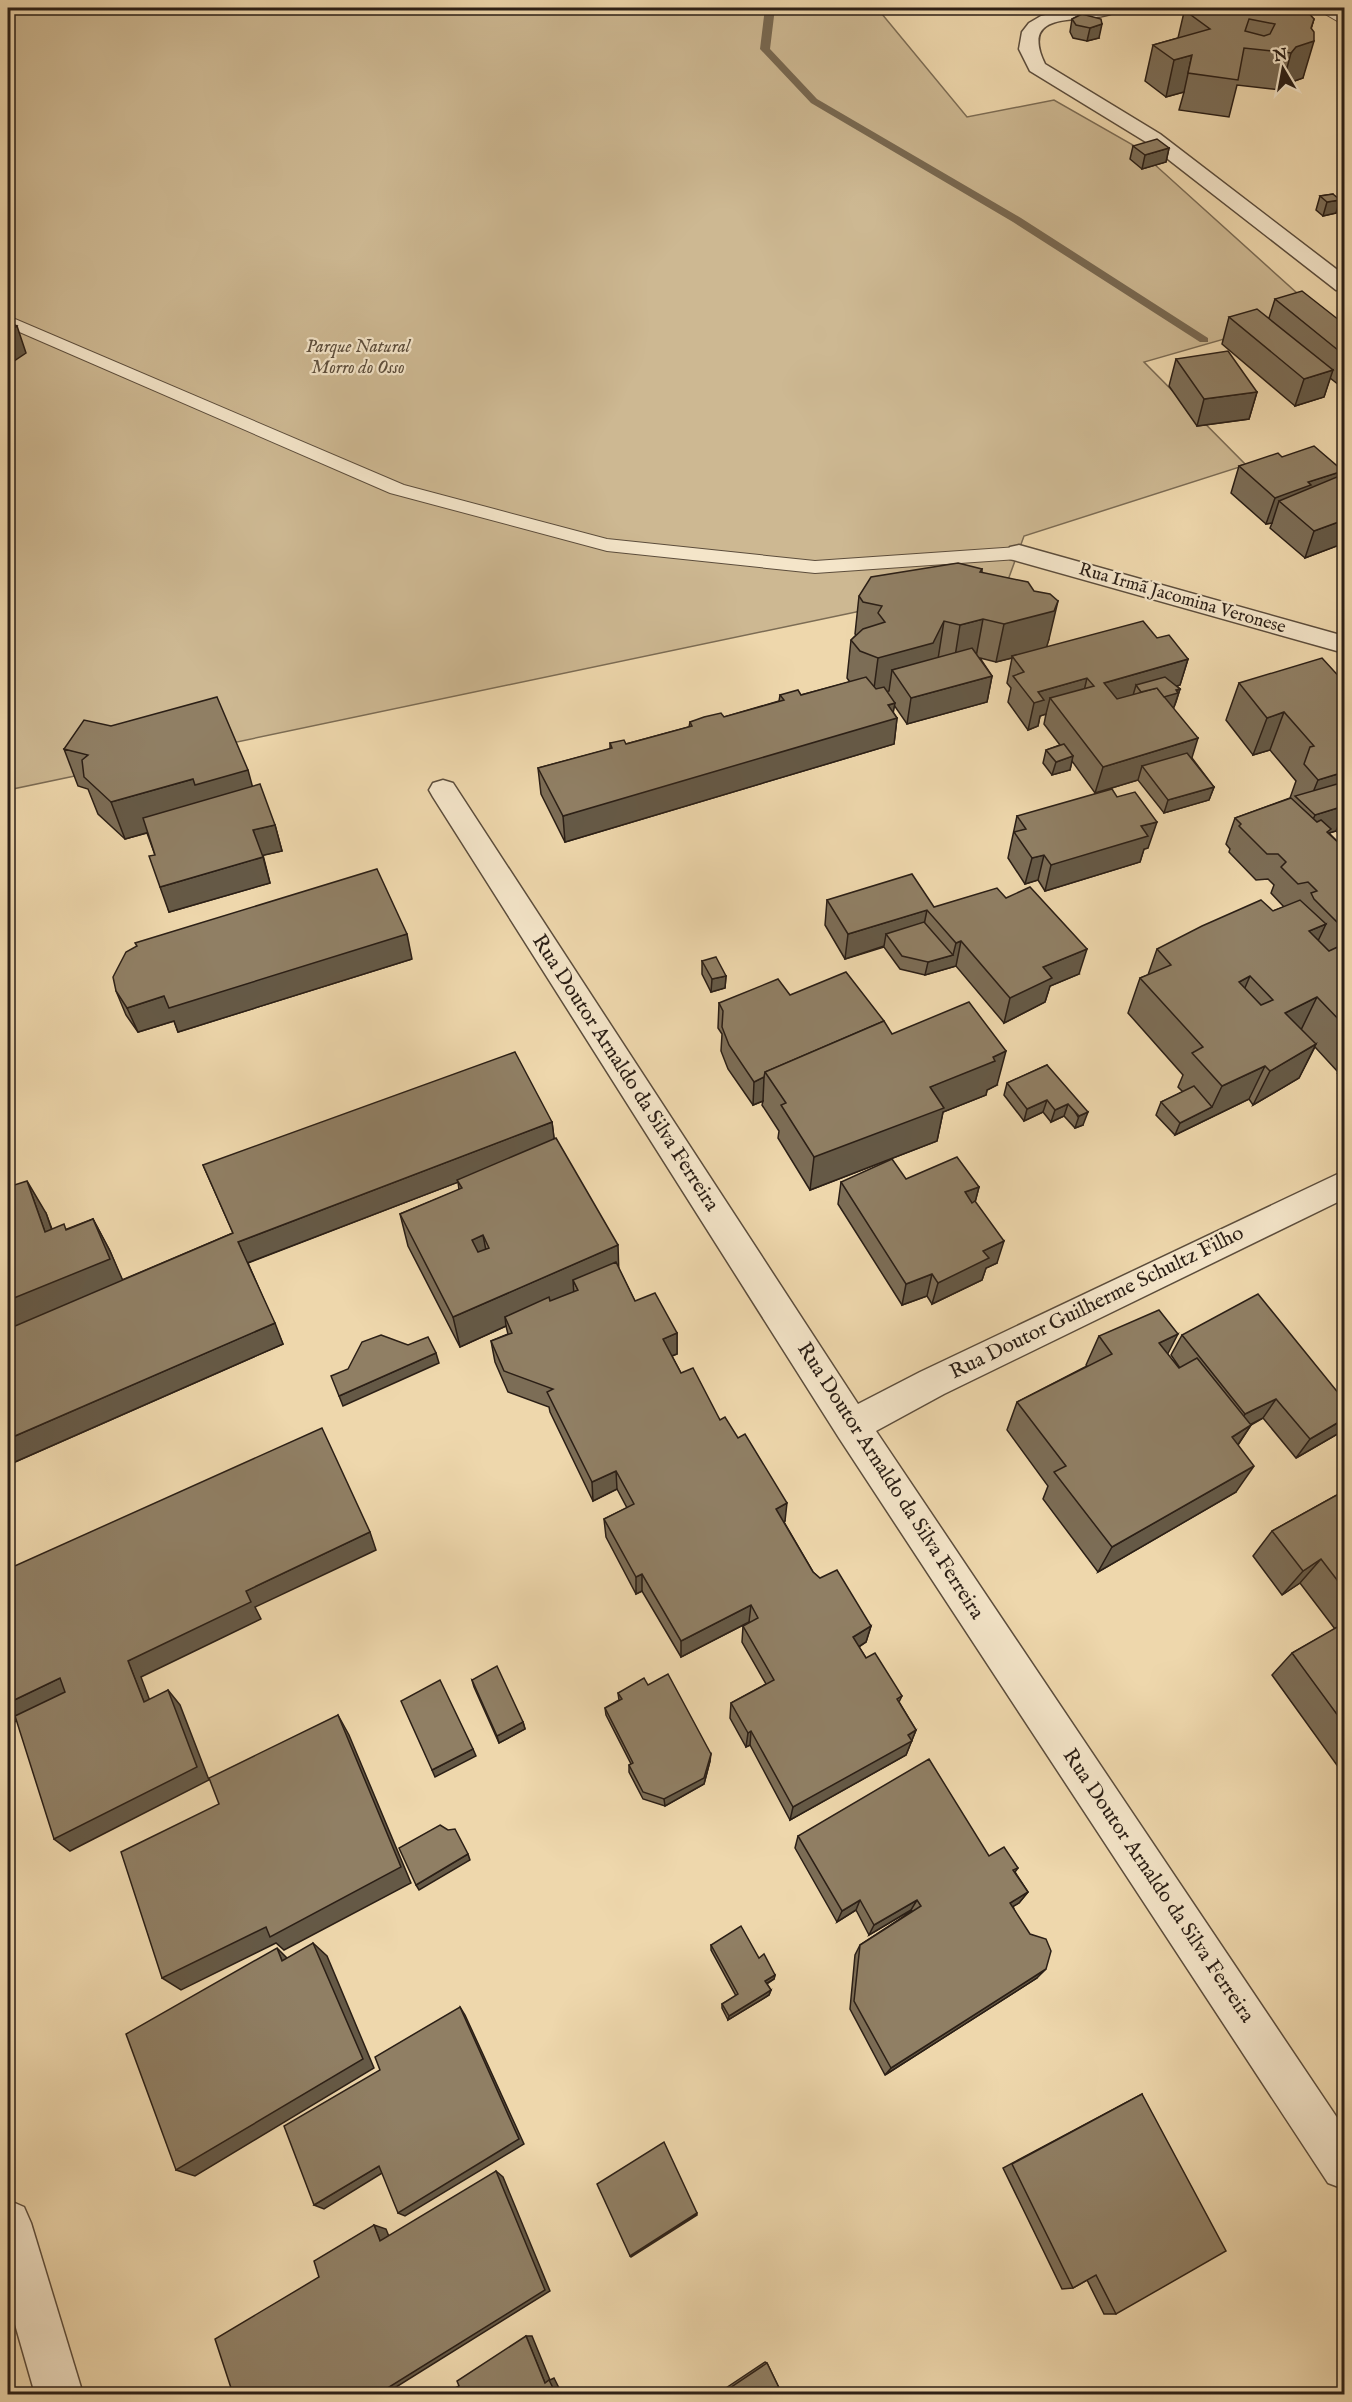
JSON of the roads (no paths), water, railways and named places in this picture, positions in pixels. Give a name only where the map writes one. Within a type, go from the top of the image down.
[{"type":"street","points":[[1110,8],[1049,19],[1032,28],[1025,40],[1028,53],[1037,67],[1153,138],[1344,285]]},
{"type":"street","name":"Rua Irmã Jacomina Veronese","points":[[1019,554],[1344,645]]},
{"type":"street","name":"Rua Doutor Arnaldo da Silva Ferreira","points":[[443,790],[852,1426],[1344,2167]]},
{"type":"street","name":"Rua Doutor Guilherme Schultz Filho","points":[[852,1426],[932,1383],[1344,1184]]},
{"type":"street","points":[[8,2223],[59,2394]]},
{"type":"lane","points":[[1322,8],[1344,21]]},
{"type":"lane","points":[[8,321],[397,489],[607,545],[815,567],[1019,554]]},
{"type":"waterway","points":[[770,8],[765,49],[814,101],[1017,220],[1204,340]]},
{"type":"park label","name":"Parque Natural Morro do Osso","points":[[358,357]]}]
